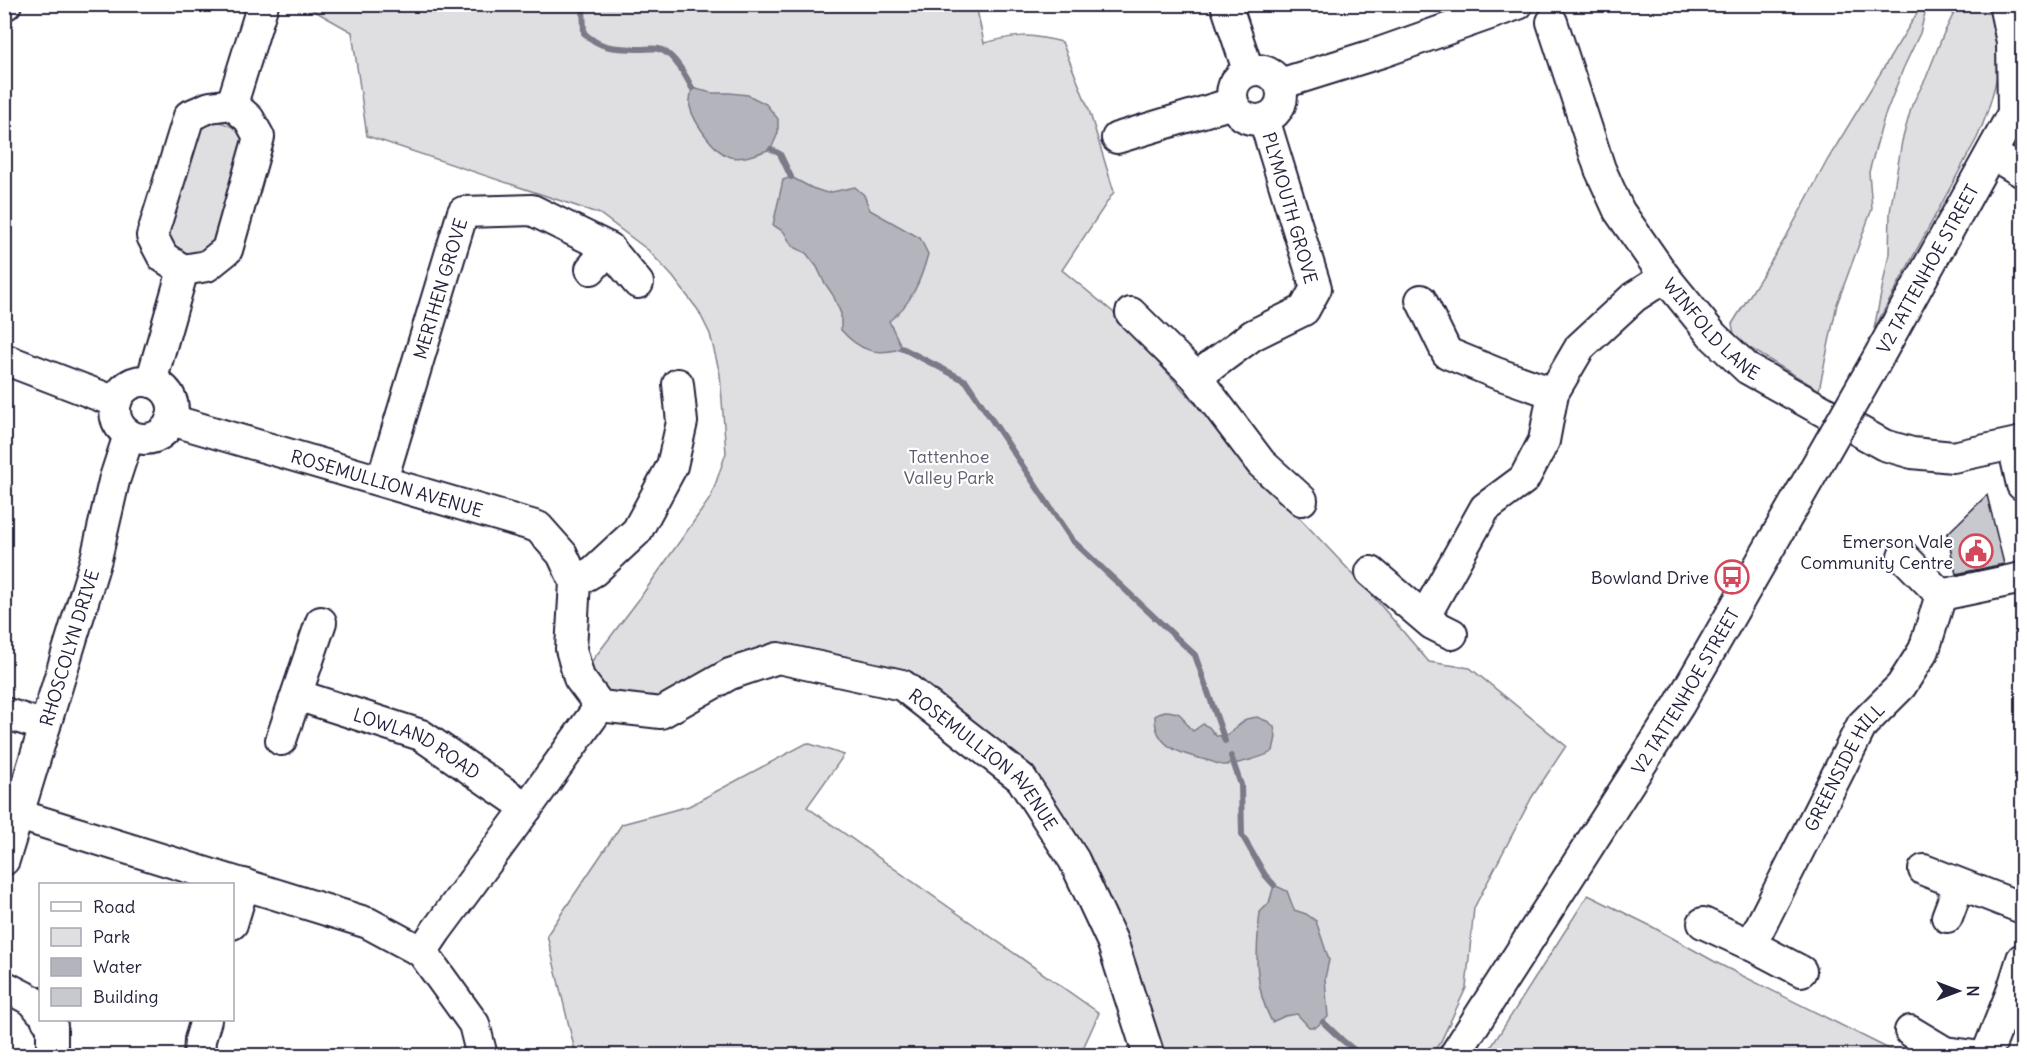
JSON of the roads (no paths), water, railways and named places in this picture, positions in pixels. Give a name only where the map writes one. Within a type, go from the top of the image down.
[{"type":"street","points":[[232,104],[263,4]]},
{"type":"street","points":[[1226,4],[1248,70]]},
{"type":"street","points":[[1280,84],[1382,52],[1519,4],[1523,11],[1536,21],[1560,13]]},
{"type":"street","points":[[2004,4],[2012,42],[2018,105]]},
{"type":"street","name":"WINFOLD LANE","points":[[1560,13],[1605,180],[1619,211],[1665,277],[1713,336],[1748,369],[1884,444],[1912,453],[1953,457],[2018,443]]},
{"type":"street","points":[[1248,70],[1268,72],[1280,84],[1282,100],[1276,111],[1264,119],[1247,118],[1233,103],[1234,86],[1248,70]]},
{"type":"street","points":[[1118,138],[1233,103]]},
{"type":"street","points":[[232,104],[249,119],[260,137],[227,250],[207,266],[183,270],[163,257],[152,236],[189,116],[210,107],[232,104]]},
{"type":"street","name":"V2 TATTENHOE STREET","points":[[1454,1056],[1679,705],[1874,365],[2018,105]]},
{"type":"street","name":"PLYMOUTH GROVE","points":[[1197,377],[1252,335],[1304,310],[1316,288],[1264,119]]},
{"type":"street","points":[[1992,154],[2022,172]]},
{"type":"street","name":"MERTHEN GROVE","points":[[382,480],[463,212],[532,210],[638,283]]},
{"type":"street","points":[[151,382],[183,270]]},
{"type":"street","points":[[1425,616],[1485,508],[1524,479],[1544,441],[1553,393],[1580,347],[1634,297],[1665,277]]},
{"type":"street","points":[[1421,300],[1447,352],[1496,373],[1553,393]]},
{"type":"street","points":[[1131,313],[1197,377],[1261,463],[1302,500]]},
{"type":"street","points":[[4,359],[116,402]]},
{"type":"street","points":[[144,381],[151,382],[159,385],[169,397],[173,412],[171,420],[161,433],[145,439],[129,435],[122,429],[117,421],[116,402],[124,389],[130,385],[144,381]]},
{"type":"street","points":[[575,582],[594,571],[638,531],[660,462],[682,422],[678,384]]},
{"type":"street","name":"ROSEMULLION AVENUE","points":[[171,420],[538,527],[562,554],[575,582],[571,649],[579,678],[600,706],[662,713],[730,674],[778,658],[902,685],[1021,778],[1074,860],[1112,941],[1149,1056]]},
{"type":"street","name":"RHOSCOLYN DRIVE","points":[[4,860],[96,559],[114,481],[129,435]]},
{"type":"street","points":[[2018,443],[2022,485]]},
{"type":"street","points":[[1903,556],[1941,595],[2022,578]]},
{"type":"street","points":[[1371,572],[1432,624],[1452,634]]},
{"type":"street","name":"GREENSIDE HILL","points":[[1751,945],[1862,725],[1901,686],[1924,650],[1941,595]]},
{"type":"street","points":[[281,740],[321,622]]},
{"type":"street","name":"LOWLAND ROAD","points":[[297,695],[421,735],[527,808]]},
{"type":"street","points":[[422,952],[600,706]]},
{"type":"street","points":[[4,713],[45,726]]},
{"type":"street","points":[[19,815],[368,923],[422,952],[474,1024],[482,1056]]},
{"type":"street","points":[[1924,870],[2022,908]]},
{"type":"street","points":[[234,917],[244,884]]},
{"type":"street","points":[[1947,916],[1959,885]]},
{"type":"street","points":[[1703,922],[1801,971]]},
{"type":"street","points":[[1986,1056],[2011,994],[2022,959]]},
{"type":"street","points":[[4,986],[33,1001],[39,1010]]},
{"type":"street","points":[[48,1021],[52,1026],[52,1056]]},
{"type":"street","points":[[200,1056],[200,1040],[206,1021]]},
{"type":"street","points":[[1910,1031],[1945,1052],[1974,1056]]},
{"type":"water","points":[[692,88],[712,93],[748,95],[766,104],[778,119],[778,133],[771,149],[740,158],[724,154],[706,136],[692,113],[690,98]]},
{"type":"water","points":[[791,177],[827,193],[855,187],[864,195],[870,210],[920,238],[928,254],[922,273],[909,300],[889,321],[902,348],[884,352],[868,350],[854,343],[841,330],[841,314],[817,267],[806,253],[792,246],[784,232],[773,225],[783,180]]},
{"type":"water","points":[[1164,711],[1180,715],[1193,731],[1203,724],[1209,727],[1216,736],[1228,735],[1246,719],[1257,717],[1274,727],[1276,737],[1273,751],[1235,764],[1224,765],[1187,755],[1164,742],[1159,735],[1155,716]]},
{"type":"water","points":[[1274,885],[1287,891],[1294,910],[1316,921],[1329,960],[1325,978],[1328,1017],[1316,1027],[1309,1027],[1297,1014],[1272,1022],[1266,1009],[1259,982],[1257,954],[1260,912],[1269,903]]},
{"type":"waterway","points":[[583,4],[584,33],[591,39],[610,47],[664,51],[678,66],[692,88]]},
{"type":"waterway","points":[[771,149],[780,154],[791,177]]},
{"type":"waterway","points":[[902,348],[966,381],[1072,540],[1195,655],[1225,741]]},
{"type":"waterway","points":[[1231,756],[1241,785],[1242,835],[1265,875],[1274,885]]},
{"type":"waterway","points":[[1323,1022],[1362,1056]]},
{"type":"place","name":"Emerson Vale Community Centre","points":[[1976,551]]},
{"type":"place","name":"Bowland Drive","points":[[1732,577]]},
{"type":"park label","name":"Tattenhoe Valley Park","points":[[949,466]]}]
